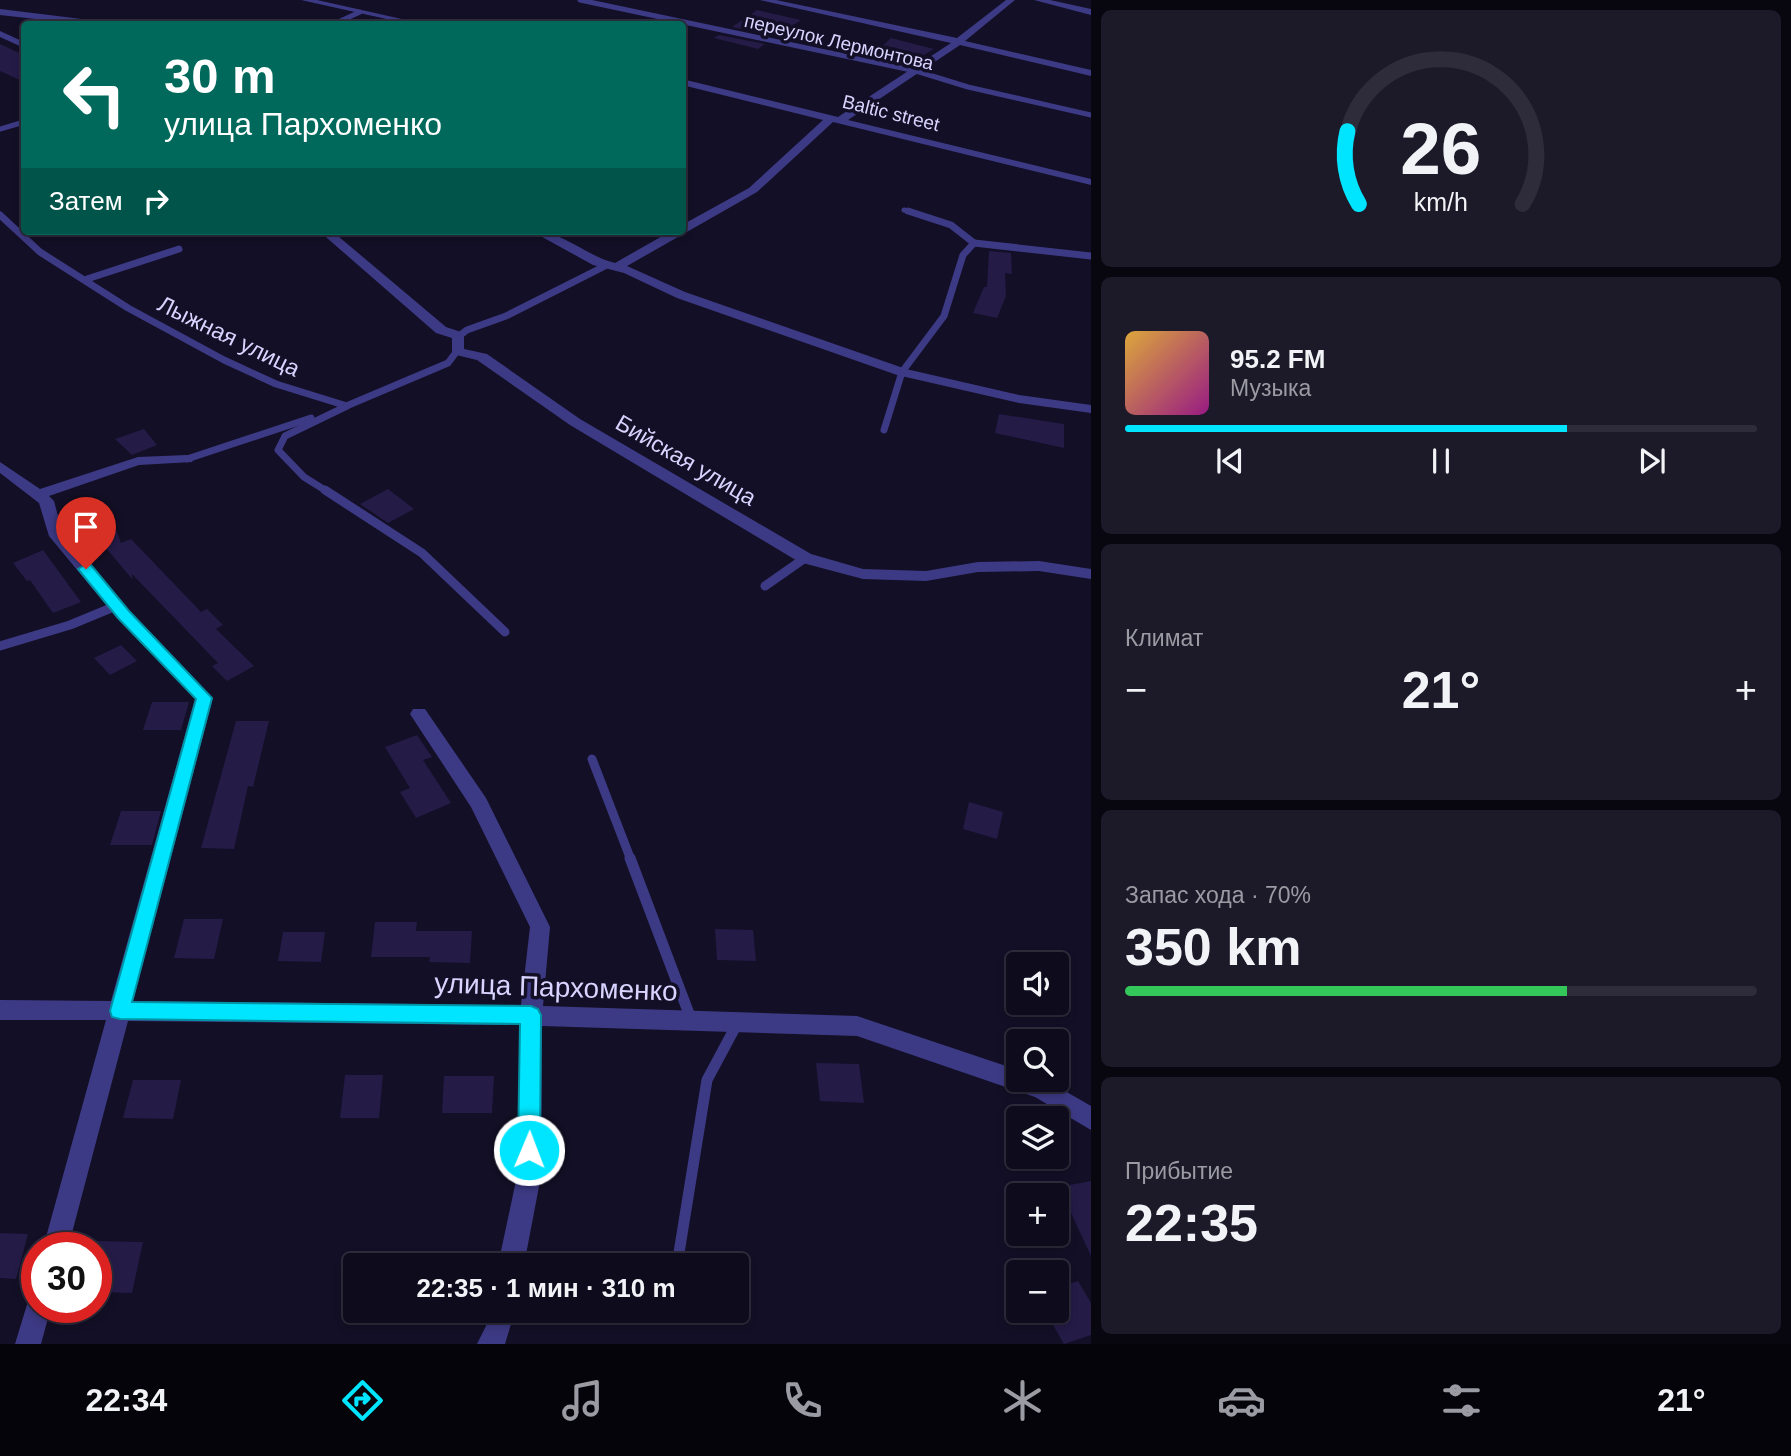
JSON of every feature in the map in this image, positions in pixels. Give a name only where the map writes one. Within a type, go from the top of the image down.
[{"type":"street","points":[[305,0],[404,21]]},
{"type":"street","points":[[764,0],[1091,73]]},
{"type":"street","points":[[686,227],[753,190],[837,118],[916,72],[1011,0]]},
{"type":"street","points":[[1038,0],[1091,12]]},
{"type":"street","points":[[0,12],[74,21]]},
{"type":"street","points":[[0,34],[21,44]]},
{"type":"street","name":"Baltic street","points":[[686,83],[1091,182]]},
{"type":"street","name":"Бийская улица","points":[[330,235],[458,344],[482,357],[575,422],[806,558],[863,574],[926,576],[978,567],[1039,566],[1091,574]]},
{"type":"street","points":[[546,235],[597,262],[628,270],[681,295],[902,372],[1019,399],[1091,409]]},
{"type":"street","points":[[612,266],[671,235]]},
{"type":"street","points":[[38,495],[138,461],[187,459]]},
{"type":"street","points":[[0,466],[46,501],[55,532],[116,606],[204,698],[59,1232]]},
{"type":"street","points":[[419,713],[479,803],[540,927],[531,1015],[529,1176],[513,1253]]},
{"type":"street","name":"улица Пархоменко","points":[[0,1010],[531,1015],[856,1026],[1042,1089],[1091,1119]]},
{"type":"street","points":[[28,1344],[34,1323]]},
{"type":"street","points":[[490,1344],[499,1323]]},
{"type":"lane","name":"переулок Лермонтова","points":[[580,0],[678,21]]},
{"type":"lane","points":[[340,21],[360,12]]},
{"type":"lane","name":"переулок Лермонтова","points":[[686,23],[916,72],[968,87],[1091,115]]},
{"type":"lane","points":[[0,129],[21,123]]},
{"type":"lane","points":[[904,210],[950,222],[962,229],[974,243],[1091,256]]},
{"type":"lane","name":"Лыжная улица","points":[[0,215],[21,234]]},
{"type":"lane","name":"Лыжная улица","points":[[22,235],[40,252],[87,279],[128,308],[224,360],[276,384],[347,406]]},
{"type":"lane","points":[[884,430],[902,372],[944,316],[963,255],[974,243]]},
{"type":"lane","points":[[87,279],[179,250]]},
{"type":"lane","points":[[505,632],[422,553],[304,477],[278,450],[285,436],[448,363],[467,330],[506,316],[612,266]]},
{"type":"lane","points":[[187,459],[347,406]]},
{"type":"lane","points":[[765,586],[806,558]]},
{"type":"lane","points":[[0,646],[70,625],[116,606]]},
{"type":"lane","points":[[592,759],[691,1021]]},
{"type":"lane","points":[[679,1253],[707,1080],[738,1022]]},
{"type":"building","points":[[757,10],[801,20],[777,36],[732,27]]},
{"type":"building","points":[[719,35],[765,44],[758,49],[714,38]]},
{"type":"building","points":[[891,38],[934,49],[908,64],[872,56]]},
{"type":"building","points":[[0,44],[21,54],[21,81],[0,71]]},
{"type":"building","points":[[989,251],[1011,253],[1012,274],[1005,273],[1006,296],[997,318],[973,313],[984,287],[987,287]]},
{"type":"building","points":[[999,414],[1064,424],[1064,448],[995,433]]},
{"type":"building","points":[[144,429],[157,445],[132,455],[115,439]]},
{"type":"building","points":[[388,489],[414,509],[388,523],[360,504]]},
{"type":"building","points":[[113,521],[121,543],[131,539],[201,612],[207,609],[223,625],[216,629],[254,666],[227,681],[212,666],[218,663],[132,574],[132,579],[91,530]]},
{"type":"building","points":[[43,550],[81,602],[53,613],[30,580],[27,581],[13,563]]},
{"type":"building","points":[[121,645],[137,661],[110,675],[94,658]]},
{"type":"building","points":[[152,702],[189,702],[181,730],[143,730]]},
{"type":"building","points":[[236,721],[269,721],[253,787],[248,786],[234,849],[201,848]]},
{"type":"building","points":[[417,735],[432,757],[423,760],[451,803],[416,818],[400,792],[410,788],[385,747]]},
{"type":"building","points":[[969,802],[1003,812],[997,839],[963,829]]},
{"type":"building","points":[[121,811],[161,811],[152,845],[110,845]]},
{"type":"building","points":[[184,919],[223,919],[214,959],[174,958]]},
{"type":"building","points":[[375,922],[417,922],[416,931],[472,931],[470,963],[429,962],[430,957],[371,957]]},
{"type":"building","points":[[715,929],[753,930],[756,961],[717,960]]},
{"type":"building","points":[[283,932],[325,932],[321,962],[278,961]]},
{"type":"building","points":[[816,1063],[859,1064],[864,1103],[820,1101]]},
{"type":"building","points":[[345,1075],[383,1075],[379,1118],[340,1118]]},
{"type":"building","points":[[444,1076],[494,1076],[492,1113],[442,1113]]},
{"type":"building","points":[[133,1080],[181,1080],[173,1119],[123,1118]]},
{"type":"building","points":[[1091,1181],[1091,1256],[1069,1209],[1069,1185]]},
{"type":"building","points":[[0,1233],[21,1234],[21,1260],[16,1279],[0,1278]]},
{"type":"building","points":[[112,1241],[143,1242],[132,1293],[112,1292]]},
{"type":"building","points":[[1078,1281],[1091,1303],[1091,1335],[1064,1344],[1052,1323],[1069,1323],[1069,1284]]},
{"type":"route","points":[[86,569],[123,614],[204,698],[120,1011],[531,1015],[529,1150]]}]
